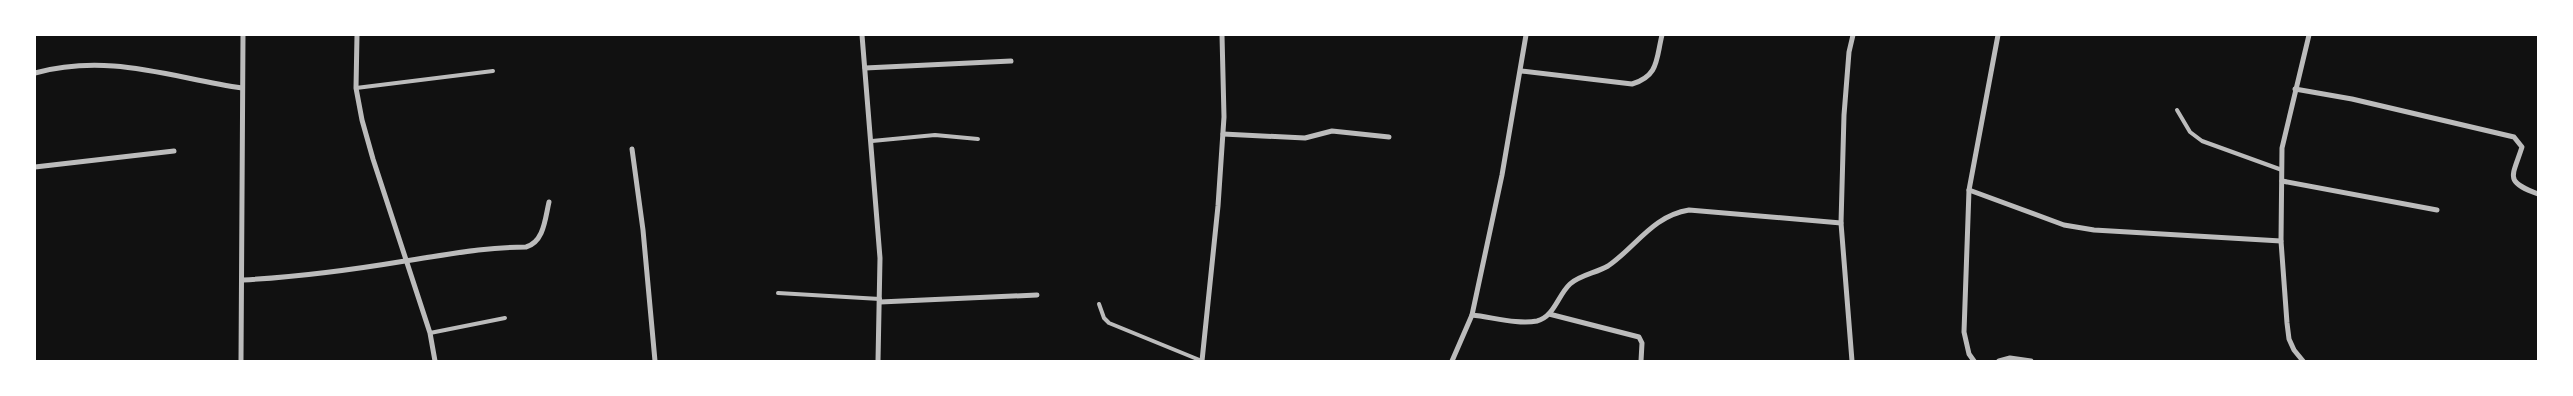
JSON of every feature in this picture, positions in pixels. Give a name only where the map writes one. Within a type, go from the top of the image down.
[{"type":"street","points":[[241,361],[243,280],[243,35]]},
{"type":"street","points":[[357,35],[356,88],[373,159],[430,333],[435,361]]},
{"type":"street","points":[[862,35],[880,258],[878,361]]},
{"type":"street","points":[[1202,361],[1223,134],[1222,35]]},
{"type":"street","points":[[1452,361],[1472,315],[1502,175],[1526,35]]},
{"type":"street","points":[[1521,71],[1632,84],[1646,80],[1653,72],[1662,35]]},
{"type":"street","points":[[1852,361],[1841,223],[1844,116],[1849,52],[1853,35]]},
{"type":"street","points":[[1974,361],[1969,354],[1964,332],[1969,190],[1998,35]]},
{"type":"street","points":[[2304,361],[2294,350],[2289,339],[2281,241],[2282,148],[2309,35]]},
{"type":"street","points":[[865,68],[1011,61]]},
{"type":"street","points":[[35,73],[85,64],[110,64],[242,88]]},
{"type":"street","points":[[2295,89],[2352,99],[2514,137],[2522,147],[2514,173],[2515,182],[2518,186],[2538,194]]},
{"type":"street","points":[[1223,134],[1306,138],[1332,131],[1389,137]]},
{"type":"street","points":[[632,149],[643,230],[656,361]]},
{"type":"street","points":[[35,167],[174,151]]},
{"type":"street","points":[[2282,181],[2438,210]]},
{"type":"street","points":[[1969,190],[2027,213],[2064,225],[2084,228],[2281,241]]},
{"type":"street","points":[[243,280],[294,277],[406,261],[457,251],[534,244],[539,239],[549,202]]},
{"type":"street","points":[[1472,315],[1528,322],[1539,320],[1549,314],[1571,283],[1594,274],[1610,264],[1660,220],[1672,213],[1688,210],[1841,223]]},
{"type":"street","points":[[880,300],[925,302],[1037,295]]},
{"type":"street","points":[[1549,314],[1639,337],[1642,343],[1640,361]]},
{"type":"street","points":[[1999,361],[2010,358],[2031,361]]},
{"type":"lane","points":[[356,88],[493,71]]},
{"type":"lane","points":[[2177,110],[2190,132],[2202,141],[2282,170]]},
{"type":"lane","points":[[872,141],[935,135],[978,139]]},
{"type":"lane","points":[[778,293],[880,300]]},
{"type":"lane","points":[[1099,304],[1104,318],[1109,323],[1202,361]]},
{"type":"lane","points":[[430,333],[505,318]]}]
